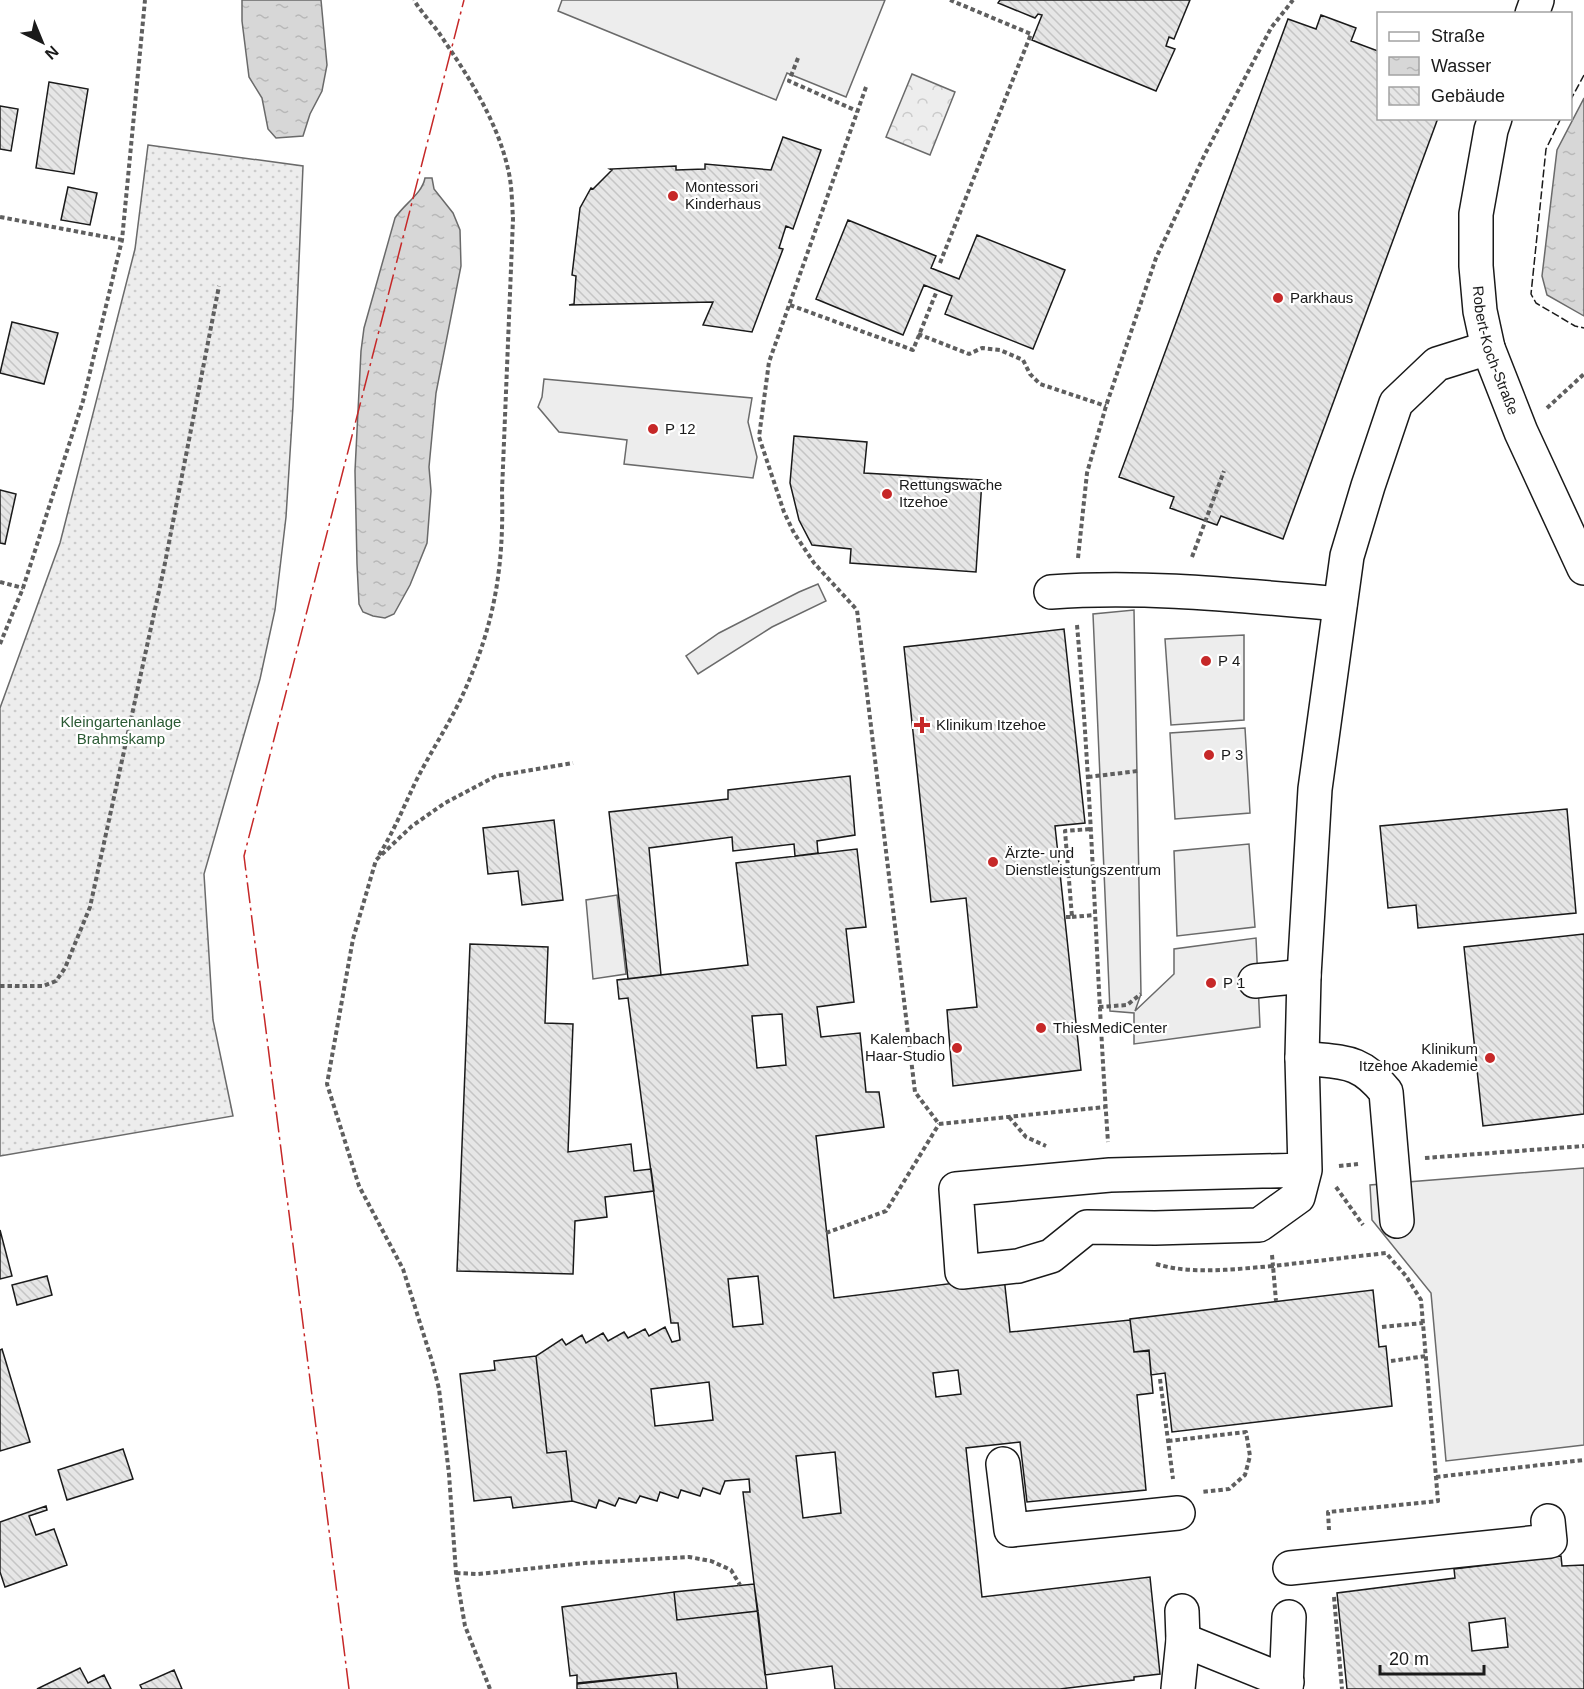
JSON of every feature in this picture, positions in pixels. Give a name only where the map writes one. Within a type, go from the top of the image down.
[{"type":"street","name":"Robert-Koch-Straße","points":[[1495,120],[1491,130],[1476,214],[1476,266],[1479,300],[1488,348],[1521,432],[1584,568]]},
{"type":"street","points":[[1302,1184],[1151,1174],[1110,1175],[956,1190],[962,1272],[1018,1266],[1051,1256],[1087,1227],[1259,1225],[1302,1184],[1304,976],[1315,789],[1347,556],[1396,403],[1437,363],[1488,348]]},
{"type":"street","points":[[1063,591],[1179,592],[1340,604]]},
{"type":"street","points":[[1255,981],[1304,976]]},
{"type":"street","points":[[1302,1058],[1356,1065],[1374,1076],[1386,1092],[1396,1221]]},
{"type":"street","points":[[1003,1464],[1011,1530],[1176,1498]]},
{"type":"street","points":[[1290,1568],[1550,1541],[1548,1521]]},
{"type":"street","points":[[1178,1689],[1182,1625],[1286,1685],[1289,1617]]},
{"type":"path","points":[[0,644],[23,588],[83,401],[122,240],[145,0]]},
{"type":"path","points":[[414,0],[438,32],[485,109],[499,141],[509,177],[513,219],[502,491],[502,545],[495,604],[477,662],[463,694],[416,782],[393,833],[376,860],[353,939],[327,1084],[359,1186],[402,1269],[432,1361],[439,1389],[456,1573],[465,1626],[490,1689]]},
{"type":"path","points":[[940,263],[1031,34],[950,0]]},
{"type":"path","points":[[1110,1175],[1085,720],[1063,591],[1087,473],[1106,406],[1156,258],[1204,156],[1270,28],[1293,0]]},
{"type":"path","points":[[798,58],[789,81],[857,111]]},
{"type":"path","points":[[866,87],[769,362],[759,436],[784,512],[794,533],[814,562],[857,609],[915,1092],[939,1124]]},
{"type":"path","points":[[0,218],[122,240]]},
{"type":"path","points":[[0,986],[43,986],[56,981],[64,968],[90,907],[164,568],[219,286]]},
{"type":"path","points":[[790,305],[913,350],[936,292]]},
{"type":"path","points":[[918,334],[969,354],[982,348],[1000,350],[1023,360],[1030,374],[1040,384],[1106,406]]},
{"type":"path","points":[[1521,432],[1584,374]]},
{"type":"path","points":[[1179,592],[1224,471]]},
{"type":"path","points":[[0,582],[23,588]]},
{"type":"path","points":[[376,860],[412,826],[446,803],[496,776],[573,763]]},
{"type":"path","points":[[1088,777],[1138,771]]},
{"type":"path","points":[[1090,829],[1065,831],[1069,917],[1094,915]]},
{"type":"path","points":[[1099,1007],[1127,1005],[1140,994]]},
{"type":"path","points":[[939,1124],[1105,1107]]},
{"type":"path","points":[[826,1233],[886,1211],[939,1124]]},
{"type":"path","points":[[1302,1184],[1393,1161],[1584,1146]]},
{"type":"path","points":[[1273,1266],[1386,1253],[1406,1276],[1421,1300],[1438,1501],[1328,1512],[1330,1565],[1342,1689]]},
{"type":"path","points":[[1382,1327],[1423,1323]]},
{"type":"path","points":[[1391,1361],[1426,1356]]},
{"type":"path","points":[[1160,1379],[1176,1498]]},
{"type":"path","points":[[1436,1477],[1584,1460]]},
{"type":"path","points":[[456,1573],[478,1574],[636,1559],[689,1557],[711,1561],[731,1570],[740,1585]]},
{"type":"shaded area","points":[[562,0],[885,0],[846,97],[787,73],[776,100],[558,11]]},
{"type":"shaded area","name":"P 12","points":[[544,379],[752,398],[748,422],[757,457],[753,478],[624,464],[627,440],[559,432],[538,407],[542,397]]},
{"type":"shaded area","points":[[818,584],[826,601],[772,627],[698,674],[686,656],[719,633]]},
{"type":"shaded area","points":[[1134,610],[1141,994],[1135,1011],[1174,974],[1174,949],[1256,938],[1260,1027],[1134,1044],[1134,1013],[1110,1011],[1093,614]]},
{"type":"shaded area","name":"P 4","points":[[1244,635],[1244,720],[1171,725],[1165,639]]},
{"type":"shaded area","name":"P 3","points":[[1245,728],[1250,813],[1175,819],[1170,733]]},
{"type":"shaded area","points":[[1249,844],[1255,927],[1177,936],[1174,851]]},
{"type":"shaded area","points":[[617,895],[626,974],[593,979],[586,900]]},
{"type":"shaded area","points":[[1584,1168],[1584,1445],[1446,1461],[1431,1293],[1372,1220],[1370,1185]]},
{"type":"green space","points":[[912,74],[955,92],[930,155],[886,137]]},
{"type":"green space","name":"Kleingartenanlage Brahmskamp","points":[[148,145],[303,166],[286,517],[275,610],[260,679],[204,874],[213,1020],[233,1116],[0,1156],[0,708],[60,543],[135,249]]},
{"type":"water","points":[[242,0],[321,0],[327,65],[322,91],[310,114],[303,136],[276,138],[268,129],[262,98],[249,77],[242,21]]},
{"type":"water","points":[[1584,98],[1584,316],[1547,295],[1542,276],[1557,150]]},
{"type":"water","points":[[425,178],[432,178],[434,189],[453,213],[460,230],[461,266],[436,393],[429,467],[431,491],[427,543],[410,585],[394,614],[385,618],[363,612],[359,604],[355,471],[361,351],[364,328],[395,218],[417,194]]},
{"type":"building","points":[[1000,0],[1190,0],[1174,39],[1169,37],[1166,46],[1175,49],[1156,91],[1032,40],[1042,15],[1038,14],[1035,18],[998,3]]},
{"type":"building","name":"Parkhaus","points":[[1321,15],[1356,28],[1351,41],[1377,51],[1377,120],[1437,120],[1283,539],[1221,516],[1217,525],[1170,508],[1174,497],[1119,477],[1288,19],[1316,29]]},
{"type":"building","points":[[49,82],[88,89],[74,174],[36,168]]},
{"type":"building","points":[[0,106],[18,109],[11,151],[0,149]]},
{"type":"building","points":[[783,137],[821,150],[793,229],[786,226],[779,248],[783,249],[752,332],[703,325],[713,302],[569,305],[574,304],[576,276],[572,275],[580,208],[591,188],[593,189],[612,170],[610,169],[676,166],[676,170],[705,169],[705,164],[771,170]]},
{"type":"building","points":[[68,187],[97,193],[90,225],[61,220]]},
{"type":"building","points":[[848,220],[936,256],[931,268],[959,279],[977,235],[1065,270],[1033,349],[945,314],[952,296],[924,285],[903,335],[816,299]]},
{"type":"building","points":[[12,322],[58,333],[44,384],[0,373]]},
{"type":"building","name":"Rettungswache Itzehoe","points":[[794,436],[867,442],[864,473],[982,480],[976,572],[850,563],[851,549],[812,545],[799,520],[790,483]]},
{"type":"building","points":[[0,490],[16,494],[5,544],[0,543]]},
{"type":"building","name":"Ärzte- und Dienstleistungszentrum","points":[[1064,629],[1085,823],[1055,826],[1081,1070],[953,1086],[947,1010],[977,1007],[966,898],[931,902],[904,647]]},
{"type":"building","points":[[850,776],[855,835],[817,841],[818,853],[795,856],[794,844],[733,851],[732,837],[649,848],[661,975],[628,979],[609,812],[728,799],[728,790]]},
{"type":"building","points":[[1567,809],[1576,913],[1418,928],[1416,905],[1388,908],[1380,826]]},
{"type":"building","points":[[554,820],[563,900],[522,905],[518,871],[488,874],[483,828]]},
{"type":"building","points":[[857,849],[866,927],[846,929],[854,1002],[817,1007],[821,1037],[860,1033],[866,1092],[879,1092],[884,1127],[816,1136],[834,1298],[1004,1277],[1010,1332],[1130,1320],[1134,1352],[1149,1351],[1153,1393],[1137,1395],[1146,1490],[1027,1502],[1020,1442],[966,1448],[982,1597],[1150,1577],[1160,1674],[1134,1677],[1134,1680],[1060,1689],[835,1689],[832,1666],[765,1675],[743,1492],[750,1492],[749,1479],[725,1481],[720,1494],[703,1488],[700,1496],[681,1490],[678,1498],[660,1492],[657,1501],[640,1496],[636,1503],[619,1498],[615,1506],[599,1500],[596,1508],[572,1501],[566,1451],[547,1453],[536,1356],[562,1339],[566,1345],[582,1335],[586,1343],[603,1333],[608,1341],[624,1332],[628,1338],[645,1329],[649,1336],[665,1327],[672,1342],[680,1340],[678,1323],[671,1323],[628,998],[619,999],[617,980],[748,965],[736,863]],"holes":[[[782,1014],[786,1065],[757,1068],[752,1016]],[[758,1276],[763,1324],[733,1327],[728,1279]],[[958,1370],[961,1394],[936,1397],[933,1373]],[[709,1382],[713,1420],[655,1426],[651,1389]],[[835,1452],[841,1513],[803,1518],[796,1456]]]},
{"type":"building","points":[[1584,934],[1584,1114],[1483,1126],[1464,947]]},
{"type":"building","points":[[470,944],[548,947],[545,1023],[573,1024],[568,1152],[631,1144],[634,1171],[651,1169],[654,1191],[605,1197],[607,1217],[575,1221],[573,1274],[457,1271]]},
{"type":"building","points":[[0,1230],[12,1276],[0,1279]]},
{"type":"building","points":[[47,1276],[52,1295],[17,1305],[12,1285]]},
{"type":"building","points":[[1373,1290],[1379,1347],[1386,1346],[1392,1406],[1172,1432],[1165,1373],[1151,1375],[1149,1350],[1134,1352],[1130,1319]]},
{"type":"building","points":[[2,1349],[30,1442],[0,1451],[0,1350]]},
{"type":"building","points":[[536,1356],[547,1453],[566,1451],[572,1501],[513,1508],[511,1497],[474,1501],[460,1374],[495,1370],[494,1361]]},
{"type":"building","points":[[123,1449],[133,1479],[67,1500],[58,1470]]},
{"type":"building","points":[[46,1506],[47,1510],[29,1516],[36,1535],[54,1529],[67,1565],[5,1587],[0,1572],[0,1522]]},
{"type":"building","points":[[1561,1556],[1562,1566],[1584,1565],[1584,1689],[1347,1689],[1337,1593],[1455,1578],[1454,1569]],"holes":[[[1505,1618],[1508,1647],[1472,1651],[1469,1623]]]},
{"type":"building","points":[[754,1584],[758,1611],[677,1620],[674,1592]]},
{"type":"building","points":[[674,1592],[677,1620],[758,1611],[767,1689],[678,1689],[676,1673],[577,1683],[577,1675],[570,1676],[562,1607]]},
{"type":"building","points":[[80,1668],[88,1683],[104,1675],[111,1689],[37,1689]]},
{"type":"building","points":[[174,1670],[182,1689],[142,1689],[140,1685]]},
{"type":"building","points":[[676,1673],[678,1689],[577,1689],[577,1684]]},
{"type":"fence","points":[[1572,97],[1584,75]]},
{"type":"fence","points":[[1560,120],[1546,149],[1531,294],[1536,303],[1575,326],[1584,328]]},
{"type":"power","points":[[349,1689],[244,856],[464,0]]},
{"type":"place","name":"Montessori Kinderhaus","points":[[673,196]]},
{"type":"place","name":"Parkhaus","points":[[1278,298]]},
{"type":"place","name":"P 12","points":[[653,429]]},
{"type":"place","name":"Rettungswache Itzehoe","points":[[887,494]]},
{"type":"place","name":"P 4","points":[[1206,661]]},
{"type":"place","name":"Klinikum Itzehoe","points":[[922,725]]},
{"type":"place","name":"P 3","points":[[1209,755]]},
{"type":"place","name":"Ärzte- und Dienstleistungszentrum","points":[[993,862]]},
{"type":"place","name":"P 1","points":[[1211,983]]},
{"type":"place","name":"ThiesMediCenter","points":[[1041,1028]]},
{"type":"place","name":"Kalembach Haar-Studio","points":[[957,1048]]},
{"type":"place","name":"Klinikum Itzehoe Akademie","points":[[1490,1058]]}]
